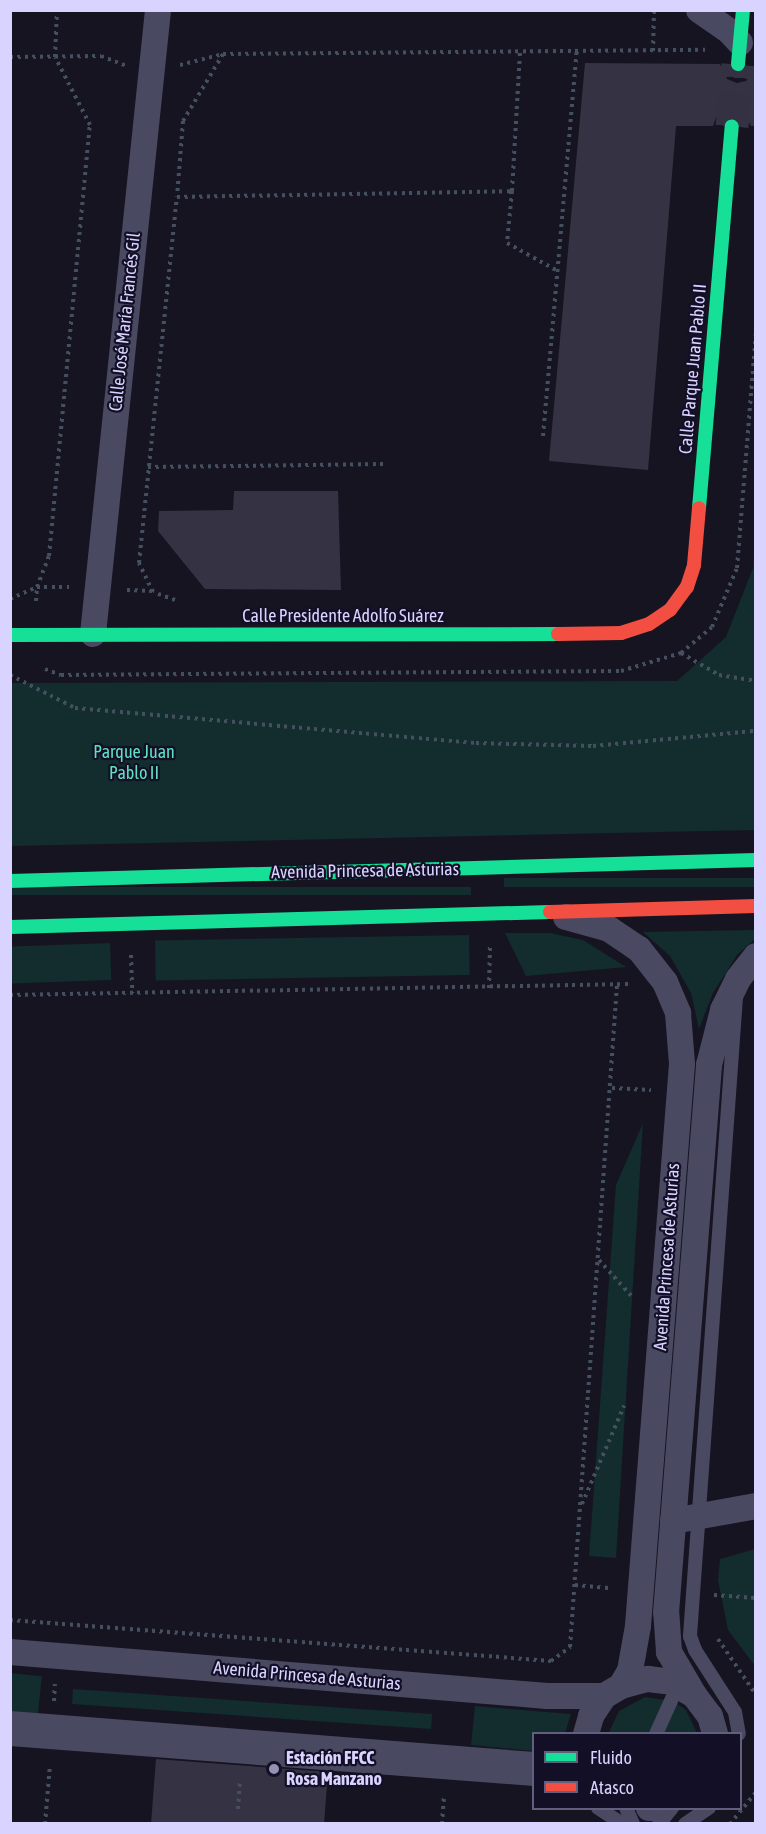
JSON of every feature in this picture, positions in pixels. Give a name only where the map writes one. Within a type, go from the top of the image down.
[{"type":"main road","points":[[739,52],[742,10]]},
{"type":"main road","name":"Calle Parque Juan Pablo II","points":[[670,610],[687,587],[694,565],[732,126]]},
{"type":"main road","name":"Calle Presidente Adolfo Suárez","points":[[10,635],[621,633],[649,624],[670,610]]},
{"type":"main road","name":"Avenida Princesa de Asturias","points":[[10,880],[756,860]]},
{"type":"main road","name":"Avenida Princesa de Asturias","points":[[10,927],[756,906]]},
{"type":"street","name":"Calle José María Francés Gil","points":[[93,634],[158,10]]},
{"type":"street","points":[[699,10],[729,31],[739,52]]},
{"type":"street","name":"Avenida Princesa de Asturias","points":[[10,1653],[547,1696],[612,1691],[630,1671],[638,1626],[682,1064],[678,1012],[665,982],[639,949],[609,929],[534,912]]},
{"type":"street","name":"Avenida Princesa de Asturias","points":[[714,1732],[710,1716],[685,1685],[666,1634],[709,1065],[723,1010],[738,979],[756,956]]},
{"type":"street","points":[[673,1521],[756,1506]]},
{"type":"street","points":[[587,1732],[591,1716],[612,1691],[648,1679],[685,1685]]},
{"type":"street","points":[[10,1724],[52,1735],[532,1765]]},
{"type":"lane","points":[[657,1732],[685,1685],[738,979]]},
{"type":"lane","points":[[690,1636],[695,1650],[735,1712],[739,1732]]},
{"type":"lane","points":[[10,1739],[52,1735],[532,1779]]},
{"type":"lane","points":[[600,1810],[623,1824]]},
{"type":"lane","points":[[626,1810],[633,1824]]},
{"type":"lane","points":[[659,1824],[671,1810]]},
{"type":"lane","points":[[685,1824],[707,1810]]},
{"type":"path","points":[[10,599],[37,587],[49,556],[90,125],[55,57],[57,10]]},
{"type":"path","points":[[653,51],[654,10]]},
{"type":"path","points":[[10,57],[101,56],[126,66],[167,68],[223,54],[520,51],[739,52]]},
{"type":"path","points":[[520,51],[507,243],[558,271]]},
{"type":"path","points":[[543,436],[577,51]]},
{"type":"path","points":[[185,604],[153,591],[139,563],[183,121],[223,54]]},
{"type":"path","points":[[177,197],[512,191]]},
{"type":"path","points":[[42,668],[61,675],[621,671],[681,653],[712,627],[737,568],[756,330]]},
{"type":"path","points":[[148,467],[385,464]]},
{"type":"path","points":[[681,653],[719,675],[756,681]]},
{"type":"path","points":[[10,675],[75,708],[476,743],[593,746],[756,731]]},
{"type":"path","points":[[131,951],[132,993]]},
{"type":"path","points":[[10,995],[634,984]]},
{"type":"path","points":[[10,1620],[551,1661],[570,1647],[617,985]]},
{"type":"path","points":[[599,1260],[635,1301]]},
{"type":"path","points":[[580,1509],[625,1404]]},
{"type":"path","points":[[707,1594],[756,1598]]},
{"type":"path","points":[[45,1824],[59,1623]]},
{"type":"path","points":[[713,1632],[756,1695]]},
{"type":"path","points":[[238,1809],[241,1773]]},
{"type":"path","points":[[742,1809],[756,1792]]},
{"type":"path","points":[[730,1824],[741,1810]]},
{"type":"green space","name":"Parque Juan Pablo II","points":[[755,535],[755,830],[11,846],[11,683],[677,681],[726,637],[753,568]]},
{"type":"green space","points":[[504,878],[755,878],[755,887],[504,887]]},
{"type":"green space","points":[[11,887],[471,887],[471,895],[11,895]]},
{"type":"green space","points":[[755,930],[755,939],[737,955],[713,993],[699,1029],[691,993],[670,956],[643,932]]},
{"type":"green space","points":[[505,933],[550,933],[583,940],[626,967],[526,976]]},
{"type":"green space","points":[[469,935],[470,975],[156,980],[155,940]]},
{"type":"green space","points":[[110,943],[111,980],[12,983],[11,946]]},
{"type":"green space","points":[[643,1123],[616,1558],[589,1556],[616,1185]]},
{"type":"green space","points":[[756,1549],[755,1666],[728,1630],[718,1580],[720,1559]]},
{"type":"green space","points":[[11,1673],[42,1676],[38,1714],[10,1711]]},
{"type":"green space","points":[[73,1689],[432,1714],[431,1729],[72,1704]]},
{"type":"green space","points":[[645,1697],[673,1701],[686,1710],[697,1732],[609,1732],[619,1711]]},
{"type":"green space","points":[[475,1706],[571,1714],[565,1732],[532,1732],[532,1751],[471,1745]]},
{"type":"building","points":[[585,63],[720,64],[727,79],[737,83],[746,81],[756,69],[756,126],[751,126],[743,111],[733,107],[717,115],[713,126],[676,126],[648,470],[549,461]]},
{"type":"building","points":[[234,491],[338,491],[341,590],[205,589],[158,531],[159,511],[233,510]]},
{"type":"building","points":[[156,1759],[328,1772],[324,1824],[151,1824]]},
{"type":"tunnel","points":[[732,126],[738,64]]},
{"type":"traffic: fast","points":[[738,64],[743,10]]},
{"type":"traffic: fast","points":[[699,508],[732,126]]},
{"type":"traffic: fast","points":[[10,635],[558,634]]},
{"type":"traffic: fast","points":[[10,881],[756,860]]},
{"type":"traffic: fast","points":[[10,927],[550,912]]},
{"type":"traffic: jam","points":[[558,634],[621,633],[649,624],[670,610],[687,587],[694,565],[699,508]]},
{"type":"traffic: jam","points":[[550,912],[756,906]]},
{"type":"place","name":"Estación FFCC Rosa Manzano","points":[[274,1769]]}]
